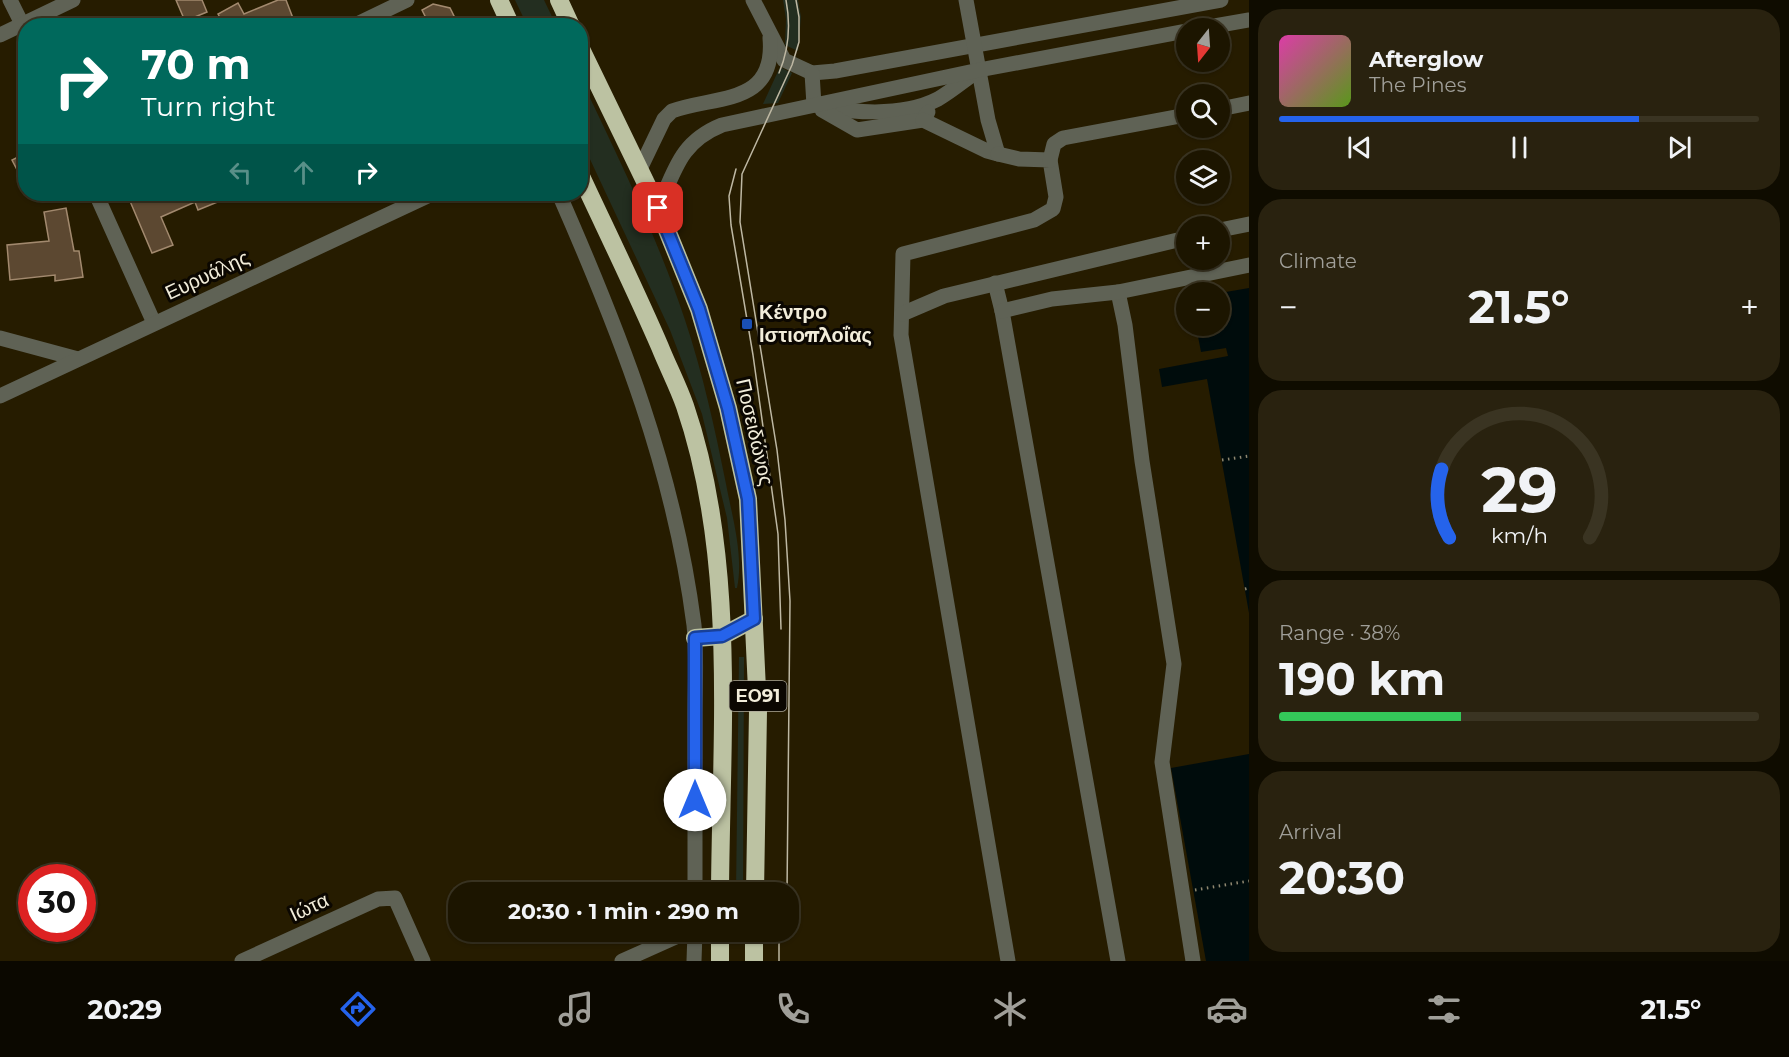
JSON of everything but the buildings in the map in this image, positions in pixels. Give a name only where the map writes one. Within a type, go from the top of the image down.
[{"type":"highway","points":[[499,0],[507,18]]},
{"type":"highway","points":[[559,0],[567,18]]},
{"type":"highway","name":"Ποσειδώνος","points":[[588,64],[658,208],[699,309],[728,408],[748,499],[758,711],[755,882]]},
{"type":"highway","name":"ΕΟ91","points":[[588,191],[648,318],[685,406],[708,497],[722,636],[720,882]]},
{"type":"highway","points":[[695,638],[722,636],[754,619]]},
{"type":"highway","points":[[720,942],[720,961]]},
{"type":"highway","points":[[754,942],[754,961]]},
{"type":"street","points":[[10,0],[19,18]]},
{"type":"street","points":[[42,18],[73,0]]},
{"type":"street","points":[[370,18],[407,0]]},
{"type":"street","points":[[753,0],[784,60],[812,73],[835,71],[1221,0]]},
{"type":"street","points":[[966,0],[988,120],[998,154]]},
{"type":"street","points":[[1230,23],[1249,20]]},
{"type":"street","points":[[0,35],[18,30]]},
{"type":"street","points":[[658,208],[682,154],[698,137],[722,125],[979,70],[1176,34]]},
{"type":"street","points":[[639,171],[664,119],[672,111],[743,94],[757,84],[769,64],[772,52],[770,35]]},
{"type":"street","points":[[814,105],[862,113],[917,106],[937,99],[979,70]]},
{"type":"street","points":[[812,73],[814,105]]},
{"type":"street","points":[[923,120],[937,99]]},
{"type":"street","points":[[1230,107],[1249,103]]},
{"type":"street","points":[[814,105],[857,130],[923,120],[987,151],[1019,159],[1050,160]]},
{"type":"street","points":[[1008,961],[901,335],[903,254],[1034,220],[1050,212],[1056,197],[1050,160],[1054,144],[1063,138],[1176,117]]},
{"type":"street","points":[[99,201],[154,323]]},
{"type":"street","name":"Ευρυάλης","points":[[0,396],[417,201]]},
{"type":"street","points":[[562,201],[608,304],[664,470],[695,638],[695,882]]},
{"type":"street","points":[[1230,228],[1249,224]]},
{"type":"street","points":[[902,314],[944,296],[1176,240]]},
{"type":"street","points":[[1002,311],[1052,299],[1118,292],[1249,265]]},
{"type":"street","points":[[995,283],[1002,311],[1118,961]]},
{"type":"street","points":[[1118,292],[1125,325],[1142,461],[1174,664],[1162,762],[1193,961]]},
{"type":"street","points":[[0,338],[78,359]]},
{"type":"street","name":"Ιώτα","points":[[242,961],[378,899],[395,898],[423,961]]},
{"type":"street","points":[[622,961],[665,942]]},
{"type":"street","points":[[694,961],[695,942]]},
{"type":"path","points":[[1222,460],[1249,456]]},
{"type":"path","points":[[1194,891],[1249,881]]},
{"type":"green space","points":[[515,0],[544,0],[553,18],[524,18]]},
{"type":"green space","points":[[783,0],[798,0],[801,17],[798,51],[785,45],[786,19]]},
{"type":"green space","points":[[780,67],[792,73],[778,103],[763,104]]},
{"type":"green space","points":[[588,94],[649,227],[674,289],[691,340],[713,422],[734,523],[739,563],[737,588],[735,588],[727,518],[702,414],[670,330],[588,155]]},
{"type":"green space","points":[[739,657],[744,657],[743,882],[736,882]]},
{"type":"shaded area","points":[[1249,288],[1249,613],[1207,379],[1162,387],[1159,369],[1228,356],[1226,348],[1201,352],[1198,336],[1230,336],[1230,291]]},
{"type":"shaded area","points":[[1249,754],[1249,961],[1206,961],[1171,768]]},
{"type":"tram line","points":[[779,73],[788,37],[786,0]]},
{"type":"tram line","points":[[787,882],[790,601],[785,520],[777,450],[740,222],[742,174],[792,65],[799,42],[796,0]]},
{"type":"tram line","points":[[736,169],[729,196],[731,225],[753,355],[778,534],[781,629]]},
{"type":"tram line","points":[[779,942],[779,961]]},
{"type":"place","name":"Κέντρο Ιστιοπλοΐας","points":[[747,324]]},
{"type":"route","points":[[658,208],[699,309],[713,351],[748,499],[754,619],[722,636],[695,638],[695,800]]}]
